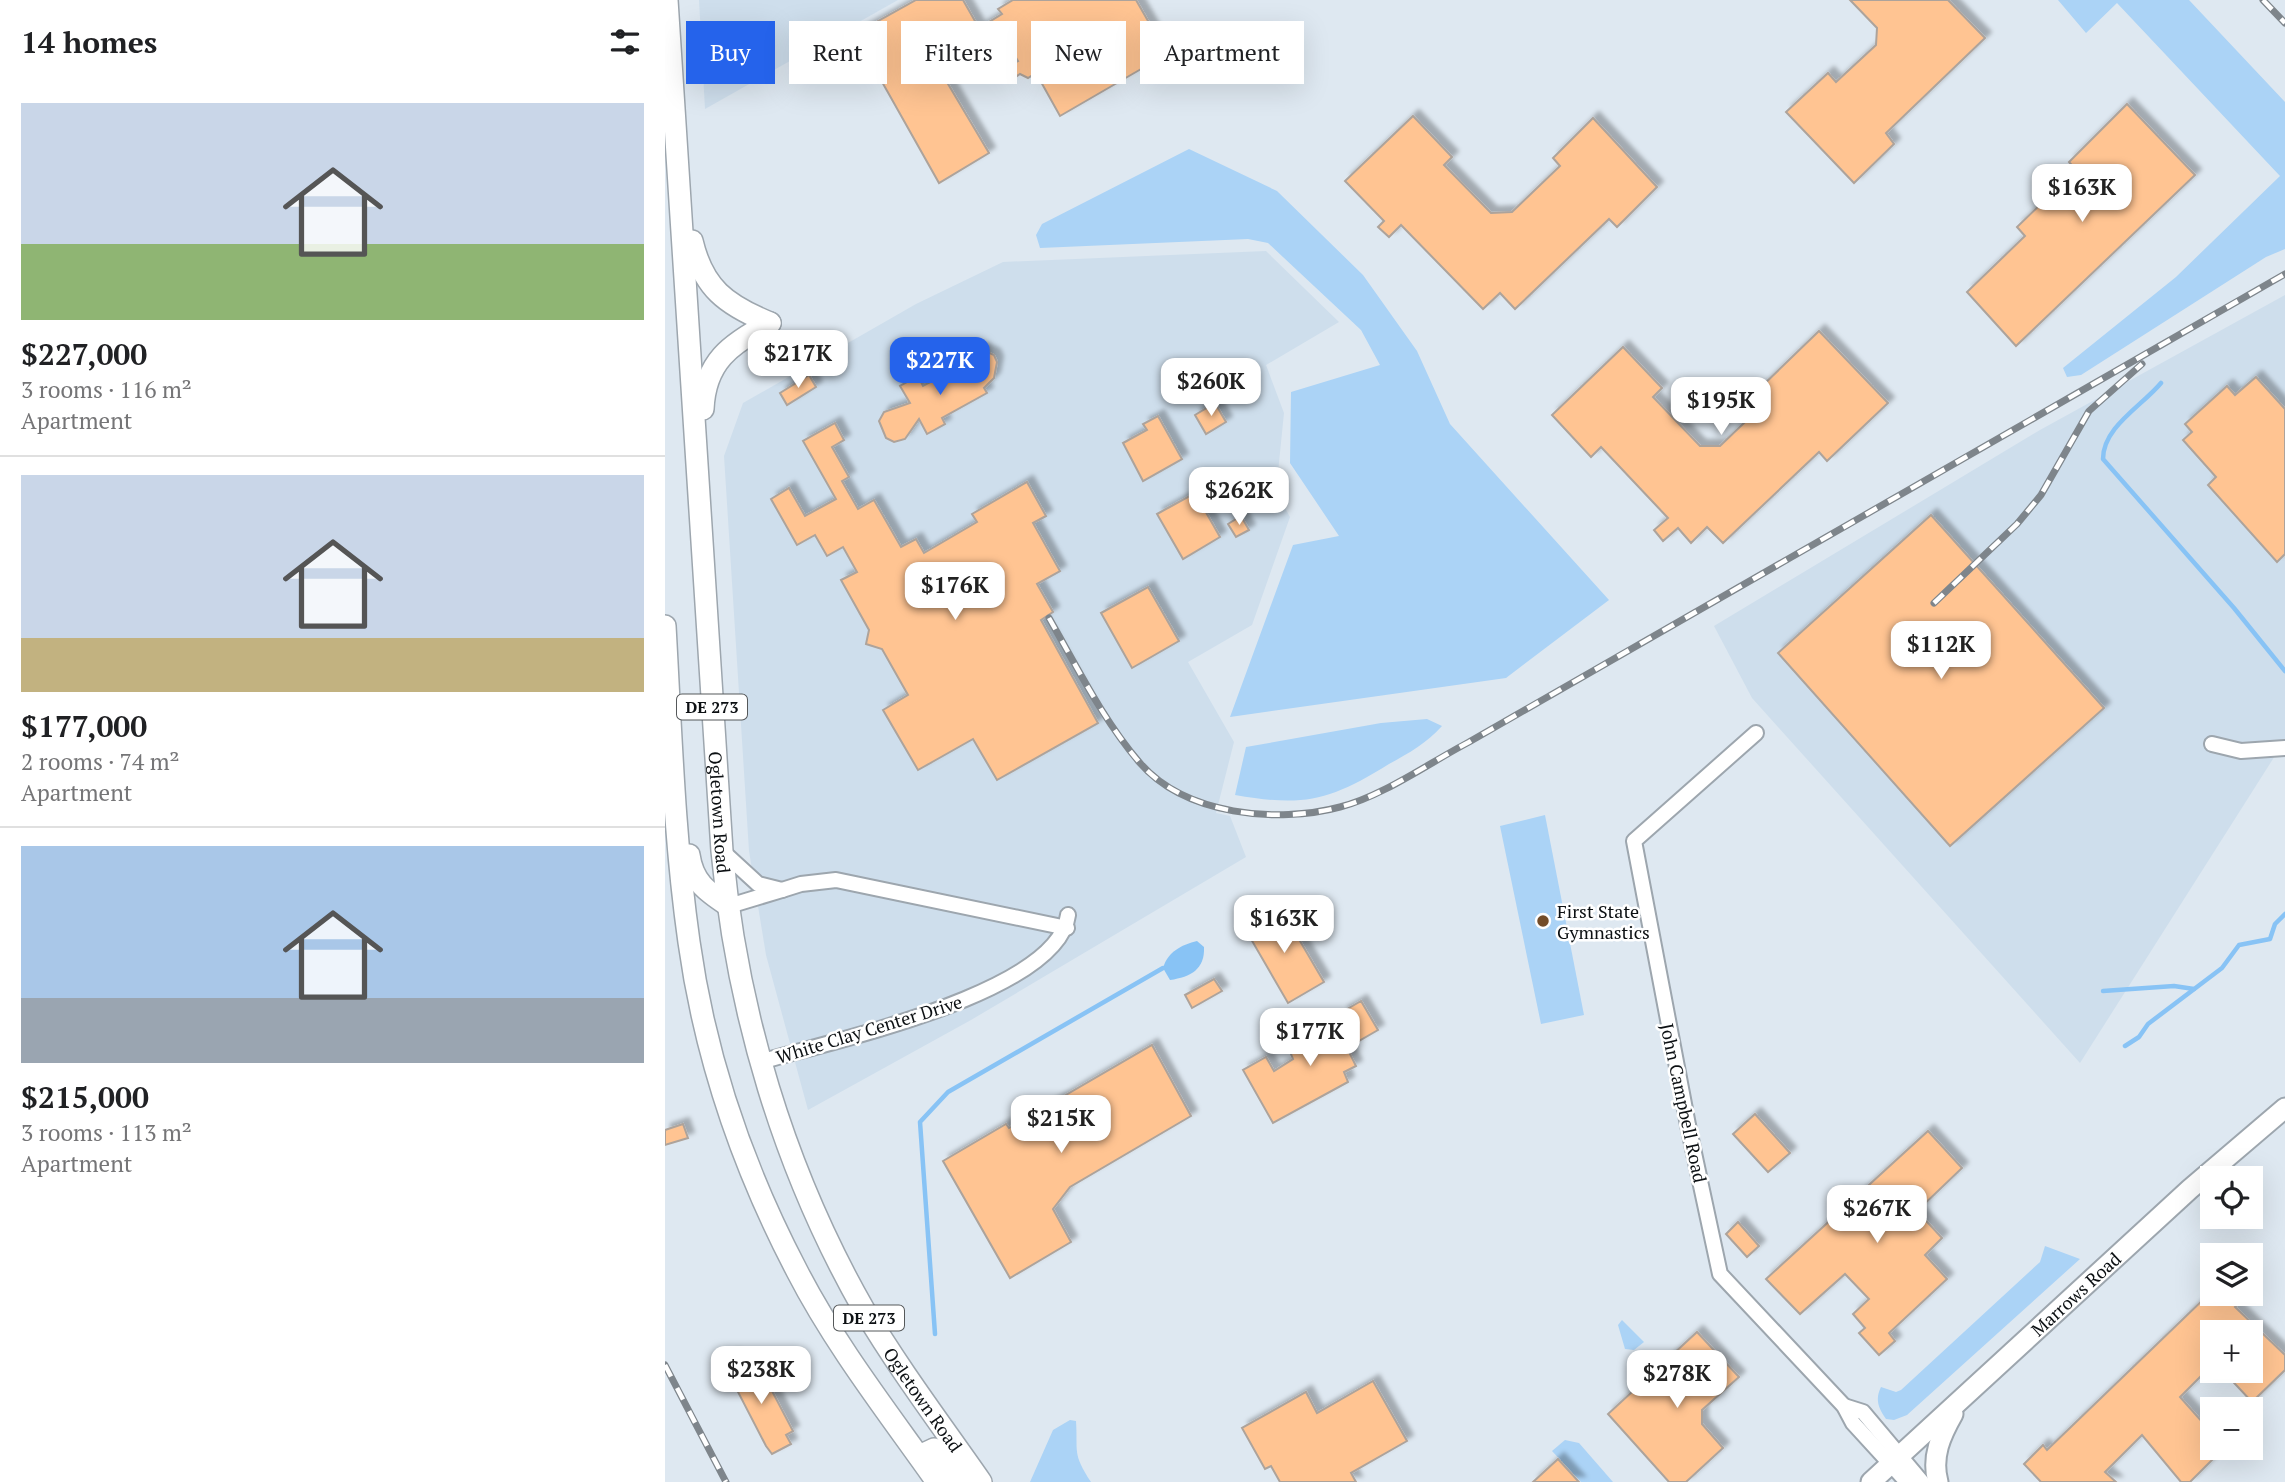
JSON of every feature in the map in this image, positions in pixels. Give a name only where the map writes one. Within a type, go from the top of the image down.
[{"type":"main road","name":"Ogletown Road","points":[[667,0],[722,851],[729,906],[760,1062],[784,1139],[832,1250],[865,1312],[981,1482]]},
{"type":"main road","points":[[680,200],[697,263],[709,284],[741,311],[770,323],[745,336],[711,370],[704,385],[702,414],[695,442]]},
{"type":"main road","name":"Ogletown Road","points":[[665,626],[678,842],[689,943],[722,1095],[754,1180],[816,1304],[937,1482]]},
{"type":"main road","points":[[674,770],[695,880],[703,889],[729,906]]},
{"type":"main road","points":[[919,1456],[935,1449],[958,1482]]},
{"type":"street","name":"John Campbell Road","points":[[1756,733],[1642,832],[1634,841],[1634,852],[1720,1274],[1844,1406],[1863,1412],[1895,1460]]},
{"type":"street","points":[[2211,744],[2241,751],[2285,748]]},
{"type":"street","points":[[722,851],[758,884],[782,890]]},
{"type":"street","name":"White Clay Center Drive","points":[[760,1062],[967,1000],[1045,954],[1068,922],[836,880],[801,884],[782,890]]},
{"type":"street","points":[[729,906],[782,890]]},
{"type":"street","name":"Marrows Road","points":[[1871,1482],[2190,1189],[2285,1108]]},
{"type":"street","points":[[1938,1482],[1935,1470],[1938,1444],[1961,1401]]},
{"type":"street","points":[[1895,1460],[1907,1482]]},
{"type":"street","points":[[1895,1460],[1922,1482]]},
{"type":"shaded area","points":[[699,0],[898,0],[861,21],[789,21],[789,62],[775,69],[775,21],[700,21]]},
{"type":"shaded area","points":[[2058,0],[2189,0],[2285,102],[2285,249],[2266,257],[2081,375],[2067,377],[2063,368],[2176,277],[2280,176],[2117,3],[2086,33]]},
{"type":"shaded area","points":[[704,84],[749,84],[705,109]]},
{"type":"shaded area","points":[[1189,149],[1277,191],[1363,275],[1417,351],[1450,424],[1609,600],[1506,678],[1230,717],[1293,545],[1339,536],[1290,463],[1291,392],[1380,365],[1361,330],[1268,243],[1248,239],[1040,248],[1036,235],[1042,224]]},
{"type":"shaded area","points":[[1266,251],[1339,322],[1266,365],[1284,413],[1276,492],[1290,517],[1252,625],[1188,662],[1234,742],[1216,813],[1230,816],[1246,857],[971,1020],[808,1110],[766,955],[749,851],[724,456],[743,403],[916,304],[1003,262]]},
{"type":"shaded area","points":[[2285,295],[2285,740],[2080,1063],[1752,698],[1714,626],[2040,430]]},
{"type":"shaded area","points":[[1427,719],[1442,726],[1424,743],[1368,776],[1332,793],[1299,800],[1259,799],[1235,795],[1246,747],[1381,723]]},
{"type":"shaded area","name":"First State Gymnastics","points":[[1545,815],[1584,1015],[1541,1024],[1500,826]]},
{"type":"shaded area","points":[[1197,941],[1204,947],[1199,966],[1184,977],[1170,980],[1163,968],[1168,957],[1181,947]]},
{"type":"shaded area","points":[[2045,1246],[2080,1259],[1907,1415],[1894,1420],[1886,1419],[1878,1403],[1881,1387],[1896,1392],[1901,1390],[2040,1262]]},
{"type":"shaded area","points":[[1622,1320],[1644,1342],[1634,1350],[1625,1349],[1618,1325]]},
{"type":"shaded area","points":[[1070,1420],[1076,1421],[1078,1458],[1091,1482],[1030,1482],[1053,1430]]},
{"type":"shaded area","points":[[1565,1440],[1579,1443],[1613,1482],[1581,1482],[1552,1451]]},
{"type":"building","points":[[916,0],[963,0],[975,21],[901,21],[901,84],[948,84],[989,153],[939,183],[883,84],[887,84],[887,21],[878,21]]},
{"type":"building","points":[[1013,0],[1136,0],[1148,21],[1140,21],[1140,70],[1126,78],[1126,21],[1031,21],[1031,76],[1017,76],[1017,21],[990,21],[1002,14],[998,9]]},
{"type":"building","points":[[1850,0],[1948,0],[1985,38],[1886,133],[1894,144],[1854,183],[1786,112],[1828,73],[1836,82],[1876,45],[1877,28]]},
{"type":"building","points":[[1042,84],[1115,84],[1060,116]]},
{"type":"building","points":[[2127,104],[2195,175],[2016,346],[1967,292],[2025,236],[2017,227],[2076,170],[2069,162]]},
{"type":"building","points":[[1413,116],[1452,157],[1444,165],[1491,213],[1512,212],[1560,166],[1553,158],[1593,118],[1657,187],[1617,227],[1609,219],[1515,309],[1500,293],[1483,309],[1401,225],[1389,237],[1378,227],[1384,221],[1345,181]]},
{"type":"building","points":[[1819,331],[1888,403],[1827,461],[1819,452],[1723,543],[1707,527],[1691,543],[1678,528],[1663,541],[1654,530],[1668,518],[1601,447],[1591,457],[1552,415],[1623,347],[1662,388],[1653,397],[1700,446],[1720,446],[1768,400],[1758,390]]},
{"type":"building","points":[[981,349],[994,355],[997,362],[994,378],[984,388],[987,393],[942,418],[945,424],[927,434],[919,419],[905,439],[894,442],[886,438],[879,421],[884,412],[910,403],[900,386],[918,376],[923,386],[961,366],[969,353]]},
{"type":"building","points":[[809,375],[816,387],[787,405],[780,393]]},
{"type":"building","points":[[2256,377],[2285,409],[2285,554],[2277,562],[2208,485],[2216,477],[2183,440],[2192,432],[2185,424],[2227,386],[2235,395]]},
{"type":"building","points":[[1215,403],[1226,422],[1206,434],[1195,415]]},
{"type":"building","points":[[1158,416],[1182,459],[1143,481],[1123,443],[1147,430],[1143,424]]},
{"type":"building","points":[[835,423],[844,440],[832,447],[849,477],[842,481],[858,509],[874,500],[901,547],[916,539],[924,553],[977,522],[972,514],[1027,482],[1046,516],[1033,523],[1060,571],[1037,584],[1053,612],[1041,620],[1098,723],[997,780],[973,739],[918,770],[883,710],[908,695],[882,649],[866,644],[869,630],[841,580],[857,572],[843,547],[827,556],[815,535],[797,545],[771,499],[789,488],[805,516],[836,499],[803,441]]},
{"type":"building","points":[[1195,493],[1220,537],[1183,559],[1157,514]]},
{"type":"building","points":[[1931,515],[2104,708],[1950,846],[1778,653]]},
{"type":"building","points":[[1241,516],[1249,530],[1236,537],[1228,524]]},
{"type":"building","points":[[1148,587],[1179,641],[1132,668],[1101,613]]},
{"type":"building","points":[[1280,907],[1324,982],[1288,1003],[1244,927]]},
{"type":"building","points":[[1214,979],[1222,991],[1192,1008],[1185,995]]},
{"type":"building","points":[[1361,1001],[1378,1030],[1347,1048],[1356,1066],[1344,1072],[1348,1082],[1273,1123],[1243,1070],[1266,1057],[1274,1071],[1293,1059],[1289,1049],[1321,1033],[1326,1042],[1352,1029],[1342,1012]]},
{"type":"building","points":[[1152,1045],[1191,1116],[1070,1187],[1053,1209],[1071,1242],[1010,1278],[943,1161],[1006,1124],[1009,1128]]},
{"type":"building","points":[[1755,1114],[1790,1153],[1768,1172],[1733,1134]]},
{"type":"building","points":[[683,1124],[688,1138],[665,1145],[665,1130]]},
{"type":"building","points":[[1928,1131],[1962,1168],[1917,1211],[1942,1238],[1925,1255],[1947,1279],[1889,1333],[1895,1341],[1879,1355],[1859,1333],[1865,1328],[1853,1314],[1869,1299],[1845,1274],[1800,1314],[1766,1279]]},
{"type":"building","points":[[1738,1222],[1759,1246],[1747,1257],[1726,1234]]},
{"type":"building","points":[[2200,1303],[2200,1306],[2236,1306],[2249,1320],[2200,1320],[2200,1377],[2180,1397],[2200,1420],[2200,1460],[2212,1460],[2190,1482],[2181,1482],[2142,1435],[2105,1472],[2116,1482],[2041,1482],[2024,1464],[2043,1445],[2047,1450]]},
{"type":"building","points":[[1697,1332],[1739,1377],[1702,1410],[1702,1424],[1723,1448],[1686,1482],[1669,1482],[1608,1414]]},
{"type":"building","points":[[2263,1334],[2285,1355],[2285,1370],[2257,1397],[2247,1397],[2234,1383],[2263,1383]]},
{"type":"building","points":[[733,1355],[745,1379],[761,1370],[793,1431],[786,1435],[791,1444],[772,1454],[722,1361]]},
{"type":"building","points":[[1373,1381],[1407,1441],[1351,1473],[1356,1482],[1280,1482],[1271,1466],[1265,1469],[1242,1428],[1306,1392],[1317,1413]]},
{"type":"building","points":[[1558,1459],[1579,1482],[1533,1482]]},
{"type":"waterway","points":[[2161,383],[2116,427],[2109,437],[2103,459],[2234,608],[2285,671]]},
{"type":"waterway","points":[[2125,1046],[2139,1037],[2148,1024],[2222,968],[2239,945],[2270,939],[2275,924],[2285,914]]},
{"type":"waterway","points":[[935,1334],[920,1122],[948,1092],[1163,968]]},
{"type":"waterway","points":[[2103,991],[2174,986],[2194,989]]},
{"type":"railway","points":[[2263,0],[2285,23]]},
{"type":"railway","points":[[1049,618],[1114,729],[1140,763],[1159,781],[1181,794],[1233,811],[1289,815],[1340,807],[1373,795],[1406,778],[2285,274]]},
{"type":"railway","points":[[1934,603],[2017,524],[2041,495],[2089,411],[2142,364]]},
{"type":"railway","points":[[665,1365],[726,1482]]},
{"type":"place","name":"First State Gymnastics","points":[[1543,921]]}]
